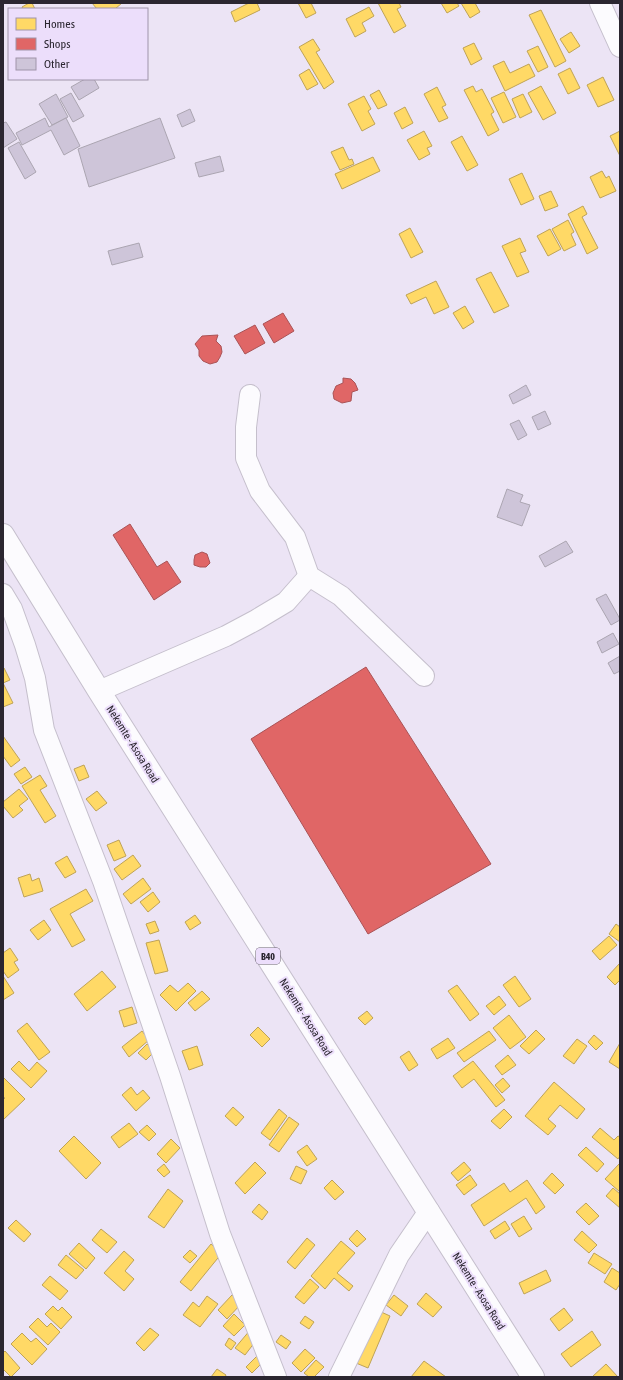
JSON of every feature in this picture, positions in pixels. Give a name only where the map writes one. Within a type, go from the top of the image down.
[{"type":"highway","name":"Nekemte - Asosa Road","points":[[3,535],[99,691],[533,1377]]},
{"type":"street","points":[[600,3],[620,47]]},
{"type":"street","points":[[250,395],[246,427],[246,458],[260,491],[295,537],[308,576],[341,596],[424,676]]},
{"type":"street","points":[[99,691],[226,636],[256,620],[286,602],[308,576]]},
{"type":"street","points":[[3,594],[12,609],[35,678],[44,730],[113,909],[170,1076],[220,1234],[276,1377]]},
{"type":"street","points":[[339,1377],[399,1255],[429,1211]]},
{"type":"building: Homes","points":[[32,3],[34,8],[22,8]]},
{"type":"building: Homes","points":[[92,3],[122,3],[116,8],[96,8]]},
{"type":"building: Homes","points":[[249,3],[257,3],[260,10],[235,22],[231,12]]},
{"type":"building: Homes","points":[[298,3],[311,3],[316,13],[306,18]]},
{"type":"building: Homes","points":[[378,3],[399,3],[401,7],[397,9],[406,26],[394,33]]},
{"type":"building: Homes","points":[[441,3],[457,3],[459,6],[447,13]]},
{"type":"building: Homes","points":[[461,3],[475,3],[480,12],[470,18]]},
{"type":"building: Homes","points":[[369,7],[374,16],[362,23],[366,31],[355,37],[346,19]]},
{"type":"building: Homes","points":[[541,10],[566,61],[555,67],[529,15]]},
{"type":"building: Homes","points":[[571,32],[580,46],[569,53],[560,39]]},
{"type":"building: Homes","points":[[313,39],[320,50],[316,52],[334,82],[324,89],[299,47]]},
{"type":"building: Homes","points":[[474,43],[482,59],[471,65],[463,48]]},
{"type":"building: Homes","points":[[538,46],[548,67],[538,72],[527,51]]},
{"type":"building: Homes","points":[[504,61],[510,73],[529,64],[535,76],[505,91],[493,66]]},
{"type":"building: Homes","points":[[570,68],[580,88],[568,94],[558,74]]},
{"type":"building: Homes","points":[[309,69],[318,84],[307,90],[299,75]]},
{"type":"building: Homes","points":[[603,77],[614,100],[598,107],[587,85]]},
{"type":"building: Homes","points":[[473,86],[476,92],[482,89],[494,112],[491,114],[499,130],[488,136],[464,90]]},
{"type":"building: Homes","points":[[541,86],[556,113],[543,120],[528,93]]},
{"type":"building: Homes","points":[[437,87],[446,105],[442,107],[448,118],[439,122],[424,94]]},
{"type":"building: Homes","points":[[379,90],[387,105],[378,109],[370,95]]},
{"type":"building: Homes","points":[[504,92],[516,117],[503,123],[491,98]]},
{"type":"building: Homes","points":[[523,94],[532,112],[520,118],[512,99]]},
{"type":"building: Homes","points":[[364,96],[371,109],[368,111],[375,124],[362,131],[348,104]]},
{"type":"building: Homes","points":[[405,107],[413,123],[402,129],[394,113]]},
{"type":"building: Homes","points":[[424,131],[432,146],[427,148],[430,154],[419,160],[407,140]]},
{"type":"building: Homes","points":[[620,131],[620,156],[610,136]]},
{"type":"building: Homes","points":[[462,136],[478,165],[467,171],[451,142]]},
{"type":"building: Homes","points":[[343,147],[349,160],[352,159],[354,164],[340,170],[331,152]]},
{"type":"building: Homes","points":[[373,157],[380,171],[342,189],[335,174]]},
{"type":"building: Homes","points":[[602,171],[606,178],[609,176],[616,191],[600,198],[590,177]]},
{"type":"building: Homes","points":[[522,173],[534,199],[521,205],[509,179]]},
{"type":"building: Homes","points":[[551,191],[558,206],[545,211],[539,196]]},
{"type":"building: Homes","points":[[583,206],[587,214],[582,217],[598,248],[587,254],[568,214]]},
{"type":"building: Homes","points":[[568,220],[574,232],[571,234],[576,245],[564,251],[552,229]]},
{"type":"building: Homes","points":[[410,228],[423,252],[411,258],[399,234]]},
{"type":"building: Homes","points":[[550,229],[561,249],[548,256],[537,236]]},
{"type":"building: Homes","points":[[520,238],[526,251],[520,253],[529,272],[517,277],[502,246]]},
{"type":"building: Homes","points":[[491,272],[509,306],[494,313],[476,279]]},
{"type":"building: Homes","points":[[436,281],[449,307],[434,314],[426,297],[411,304],[406,295]]},
{"type":"building: Homes","points":[[465,306],[474,322],[463,329],[453,313]]},
{"type":"building: Homes","points":[[3,668],[10,680],[3,683]]},
{"type":"building: Homes","points":[[3,683],[13,703],[3,707]]},
{"type":"building: Homes","points":[[3,736],[20,760],[11,767],[3,756]]},
{"type":"building: Homes","points":[[84,765],[89,777],[79,781],[74,769]]},
{"type":"building: Homes","points":[[25,767],[32,777],[21,784],[14,774]]},
{"type":"building: Homes","points":[[40,775],[47,786],[40,790],[56,816],[45,823],[22,786]]},
{"type":"building: Homes","points":[[19,789],[28,799],[19,806],[23,810],[13,818],[3,806],[3,802]]},
{"type":"building: Homes","points":[[97,791],[107,803],[96,811],[86,799]]},
{"type":"building: Homes","points":[[119,840],[126,856],[114,861],[107,845]]},
{"type":"building: Homes","points":[[133,855],[141,866],[122,880],[114,869]]},
{"type":"building: Homes","points":[[67,856],[76,872],[65,878],[55,863]]},
{"type":"building: Homes","points":[[30,874],[32,881],[39,878],[43,891],[24,897],[18,878]]},
{"type":"building: Homes","points":[[143,878],[151,889],[131,904],[123,894]]},
{"type":"building: Homes","points":[[86,889],[93,901],[70,914],[85,940],[72,947],[50,909]]},
{"type":"building: Homes","points":[[153,892],[160,902],[148,912],[140,902]]},
{"type":"building: Homes","points":[[195,915],[201,923],[190,930],[185,922]]},
{"type":"building: Homes","points":[[44,920],[51,930],[38,940],[30,930]]},
{"type":"building: Homes","points":[[155,921],[159,931],[150,934],[146,924]]},
{"type":"building: Homes","points":[[616,924],[620,927],[620,942],[609,934]]},
{"type":"building: Homes","points":[[609,936],[617,945],[600,960],[592,951]]},
{"type":"building: Homes","points":[[159,940],[168,971],[155,974],[146,943]]},
{"type":"building: Homes","points":[[10,948],[18,960],[14,962],[19,970],[8,978],[3,971],[3,953]]},
{"type":"building: Homes","points":[[620,963],[620,980],[615,985],[607,977]]},
{"type":"building: Homes","points":[[102,971],[116,987],[87,1011],[74,994]]},
{"type":"building: Homes","points":[[3,976],[14,993],[3,1000]]},
{"type":"building: Homes","points":[[515,976],[531,999],[519,1007],[503,985]]},
{"type":"building: Homes","points":[[188,983],[196,991],[176,1011],[160,995],[170,985],[178,992]]},
{"type":"building: Homes","points":[[457,985],[479,1014],[470,1021],[448,991]]},
{"type":"building: Homes","points":[[202,991],[210,999],[195,1011],[188,1003]]},
{"type":"building: Homes","points":[[499,996],[506,1005],[494,1015],[486,1006]]},
{"type":"building: Homes","points":[[132,1007],[137,1023],[124,1027],[119,1011]]},
{"type":"building: Homes","points":[[367,1011],[373,1018],[365,1025],[358,1018]]},
{"type":"building: Homes","points":[[509,1015],[526,1037],[510,1049],[493,1028]]},
{"type":"building: Homes","points":[[27,1023],[50,1052],[39,1060],[17,1031]]},
{"type":"building: Homes","points":[[258,1027],[270,1039],[262,1047],[250,1035]]},
{"type":"building: Homes","points":[[536,1030],[545,1039],[529,1054],[520,1046]]},
{"type":"building: Homes","points":[[142,1031],[149,1040],[129,1057],[122,1047]]},
{"type":"building: Homes","points":[[489,1031],[496,1040],[464,1062],[457,1053]]},
{"type":"building: Homes","points":[[594,1035],[603,1043],[596,1050],[588,1042]]},
{"type":"building: Homes","points":[[448,1038],[455,1048],[437,1059],[431,1049]]},
{"type":"building: Homes","points":[[577,1039],[587,1046],[574,1064],[563,1056]]},
{"type":"building: Homes","points":[[620,1043],[620,1069],[609,1062]]},
{"type":"building: Homes","points":[[147,1044],[155,1051],[146,1060],[138,1053]]},
{"type":"building: Homes","points":[[197,1046],[203,1065],[189,1070],[182,1051]]},
{"type":"building: Homes","points":[[409,1051],[418,1065],[409,1071],[400,1057]]},
{"type":"building: Homes","points":[[508,1055],[516,1065],[502,1075],[495,1066]]},
{"type":"building: Homes","points":[[19,1061],[29,1071],[37,1062],[47,1071],[31,1088],[11,1069]]},
{"type":"building: Homes","points":[[473,1061],[505,1100],[496,1107],[474,1079],[462,1088],[453,1076]]},
{"type":"building: Homes","points":[[3,1077],[25,1099],[3,1120],[3,1100],[5,1098],[3,1097]]},
{"type":"building: Homes","points":[[503,1078],[510,1086],[502,1093],[495,1085]]},
{"type":"building: Homes","points":[[554,1082],[585,1109],[577,1119],[560,1105],[548,1119],[556,1126],[548,1135],[525,1116]]},
{"type":"building: Homes","points":[[131,1087],[137,1095],[143,1090],[150,1098],[136,1111],[122,1095]]},
{"type":"building: Homes","points":[[233,1107],[244,1117],[236,1126],[225,1116]]},
{"type":"building: Homes","points":[[279,1109],[287,1116],[270,1140],[261,1133]]},
{"type":"building: Homes","points":[[504,1109],[512,1117],[500,1129],[491,1121]]},
{"type":"building: Homes","points":[[289,1117],[299,1124],[279,1152],[269,1145]]},
{"type":"building: Homes","points":[[129,1123],[138,1134],[119,1148],[111,1137]]},
{"type":"building: Homes","points":[[147,1125],[156,1134],[149,1141],[139,1132]]},
{"type":"building: Homes","points":[[600,1128],[614,1140],[618,1136],[620,1137],[620,1156],[618,1159],[592,1137]]},
{"type":"building: Homes","points":[[74,1136],[101,1163],[86,1179],[59,1151]]},
{"type":"building: Homes","points":[[171,1139],[180,1148],[166,1163],[157,1154]]},
{"type":"building: Homes","points":[[307,1145],[317,1159],[307,1166],[297,1152]]},
{"type":"building: Homes","points":[[586,1147],[604,1164],[597,1172],[578,1155]]},
{"type":"building: Homes","points":[[255,1162],[266,1173],[245,1194],[235,1183]]},
{"type":"building: Homes","points":[[464,1162],[471,1170],[458,1181],[451,1173]]},
{"type":"building: Homes","points":[[164,1164],[170,1172],[164,1177],[157,1170]]},
{"type":"building: Homes","points":[[619,1164],[620,1165],[620,1192],[605,1179]]},
{"type":"building: Homes","points":[[296,1166],[307,1171],[301,1184],[290,1179]]},
{"type":"building: Homes","points":[[552,1173],[564,1185],[555,1194],[543,1183]]},
{"type":"building: Homes","points":[[470,1175],[477,1185],[464,1195],[456,1185]]},
{"type":"building: Homes","points":[[332,1180],[344,1192],[335,1200],[324,1188]]},
{"type":"building: Homes","points":[[527,1180],[545,1207],[536,1214],[526,1198],[484,1226],[471,1205],[504,1183],[510,1192]]},
{"type":"building: Homes","points":[[613,1188],[620,1194],[620,1208],[606,1196]]},
{"type":"building: Homes","points":[[168,1189],[183,1201],[164,1228],[148,1217]]},
{"type":"building: Homes","points":[[586,1203],[599,1216],[589,1225],[576,1212]]},
{"type":"building: Homes","points":[[259,1204],[268,1212],[262,1220],[252,1212]]},
{"type":"building: Homes","points":[[524,1216],[532,1229],[519,1237],[511,1224]]},
{"type":"building: Homes","points":[[16,1220],[31,1234],[24,1242],[8,1228]]},
{"type":"building: Homes","points":[[505,1221],[510,1229],[495,1239],[490,1231]]},
{"type":"building: Homes","points":[[101,1229],[117,1242],[107,1253],[92,1240]]},
{"type":"building: Homes","points":[[357,1230],[366,1239],[357,1247],[349,1239]]},
{"type":"building: Homes","points":[[582,1231],[597,1245],[589,1253],[574,1240]]},
{"type":"building: Homes","points":[[307,1238],[315,1245],[295,1269],[287,1262]]},
{"type":"building: Homes","points":[[341,1241],[355,1253],[337,1273],[353,1286],[349,1291],[334,1278],[325,1289],[311,1276]]},
{"type":"building: Homes","points":[[79,1243],[95,1258],[86,1269],[69,1254]]},
{"type":"building: Homes","points":[[211,1244],[222,1253],[191,1291],[180,1282]]},
{"type":"building: Homes","points":[[190,1250],[197,1256],[190,1263],[183,1257]]},
{"type":"building: Homes","points":[[124,1251],[134,1260],[125,1271],[134,1279],[124,1291],[104,1273]]},
{"type":"building: Homes","points":[[594,1253],[612,1264],[605,1274],[588,1263]]},
{"type":"building: Homes","points":[[66,1255],[84,1270],[76,1279],[58,1265]]},
{"type":"building: Homes","points":[[612,1268],[620,1273],[620,1284],[616,1290],[604,1282]]},
{"type":"building: Homes","points":[[546,1270],[551,1281],[524,1294],[519,1283]]},
{"type":"building: Homes","points":[[50,1276],[68,1291],[60,1300],[42,1285]]},
{"type":"building: Homes","points":[[310,1279],[319,1287],[304,1304],[295,1297]]},
{"type":"building: Homes","points":[[426,1293],[442,1307],[433,1317],[417,1304]]},
{"type":"building: Homes","points":[[232,1295],[241,1304],[227,1319],[218,1310]]},
{"type":"building: Homes","points":[[394,1295],[408,1306],[401,1316],[386,1305]]},
{"type":"building: Homes","points":[[207,1296],[218,1304],[200,1327],[183,1315],[193,1302],[199,1307]]},
{"type":"building: Homes","points":[[53,1306],[58,1311],[62,1307],[72,1317],[61,1329],[45,1314]]},
{"type":"building: Homes","points":[[564,1308],[573,1320],[559,1331],[550,1319]]},
{"type":"building: Homes","points":[[379,1311],[390,1316],[368,1368],[356,1363]]},
{"type":"building: Homes","points":[[234,1314],[245,1325],[234,1336],[223,1326]]},
{"type":"building: Homes","points":[[305,1316],[314,1322],[309,1329],[300,1323]]},
{"type":"building: Homes","points":[[38,1318],[47,1327],[51,1323],[60,1332],[48,1345],[29,1327]]},
{"type":"building: Homes","points":[[150,1328],[159,1335],[144,1351],[136,1343]]},
{"type":"building: Homes","points":[[251,1329],[255,1342],[245,1355],[235,1348]]},
{"type":"building: Homes","points":[[592,1331],[601,1345],[571,1367],[561,1354]]},
{"type":"building: Homes","points":[[22,1333],[31,1342],[36,1338],[47,1349],[32,1365],[11,1344]]},
{"type":"building: Homes","points":[[281,1335],[291,1342],[286,1349],[276,1342]]},
{"type":"building: Homes","points":[[229,1338],[236,1343],[231,1350],[225,1345]]},
{"type":"building: Homes","points":[[305,1349],[315,1358],[301,1372],[292,1363]]},
{"type":"building: Homes","points":[[5,1351],[20,1368],[11,1377],[3,1369],[3,1353]]},
{"type":"building: Homes","points":[[257,1356],[263,1362],[252,1373],[246,1367]]},
{"type":"building: Homes","points":[[316,1360],[324,1367],[314,1377],[309,1377],[304,1373]]},
{"type":"building: Homes","points":[[424,1361],[446,1377],[411,1377]]},
{"type":"building: Homes","points":[[606,1364],[618,1377],[592,1377]]},
{"type":"building: Homes","points":[[217,1369],[226,1375],[225,1377],[211,1377]]},
{"type":"building: Shops","points":[[283,313],[294,331],[274,343],[263,324]]},
{"type":"building: Shops","points":[[255,325],[265,343],[245,354],[234,336]]},
{"type":"building: Shops","points":[[218,335],[216,341],[221,346],[222,352],[217,362],[210,364],[203,361],[199,356],[199,350],[195,344],[202,336]]},
{"type":"building: Shops","points":[[343,378],[351,379],[355,383],[358,390],[352,392],[351,401],[342,403],[334,399],[333,393],[336,386],[343,383]]},
{"type":"building: Shops","points":[[130,524],[157,567],[167,561],[181,582],[154,600],[113,535]]},
{"type":"building: Shops","points":[[202,552],[207,554],[210,563],[206,567],[194,565],[195,555]]},
{"type":"building: Shops","points":[[366,667],[491,864],[368,934],[251,739]]},
{"type":"building: Other","points":[[83,80],[95,80],[99,88],[79,100],[71,87]]},
{"type":"building: Other","points":[[71,93],[84,116],[73,122],[60,99]]},
{"type":"building: Other","points":[[56,94],[68,117],[52,125],[39,104]]},
{"type":"building: Other","points":[[190,109],[195,121],[182,127],[177,115]]},
{"type":"building: Other","points":[[45,118],[49,127],[66,118],[80,146],[64,155],[51,130],[22,145],[16,133]]},
{"type":"building: Other","points":[[160,118],[175,158],[89,187],[78,149]]},
{"type":"building: Other","points":[[6,122],[17,139],[3,148],[3,123]]},
{"type":"building: Other","points":[[19,142],[36,172],[25,179],[8,148]]},
{"type":"building: Other","points":[[220,156],[224,171],[199,177],[195,163]]},
{"type":"building: Other","points":[[139,243],[143,257],[112,265],[108,251]]},
{"type":"building: Other","points":[[526,385],[531,395],[513,404],[509,395]]},
{"type":"building: Other","points":[[545,411],[551,424],[538,430],[532,417]]},
{"type":"building: Other","points":[[519,420],[527,435],[518,440],[510,424]]},
{"type":"building: Other","points":[[507,489],[523,495],[520,502],[530,505],[522,526],[497,517]]},
{"type":"building: Other","points":[[566,541],[573,552],[545,567],[539,556]]},
{"type":"building: Other","points":[[606,594],[620,619],[611,625],[596,599]]},
{"type":"building: Other","points":[[613,633],[619,644],[602,653],[597,642]]},
{"type":"building: Other","points":[[620,656],[620,671],[614,674],[608,663]]}]
